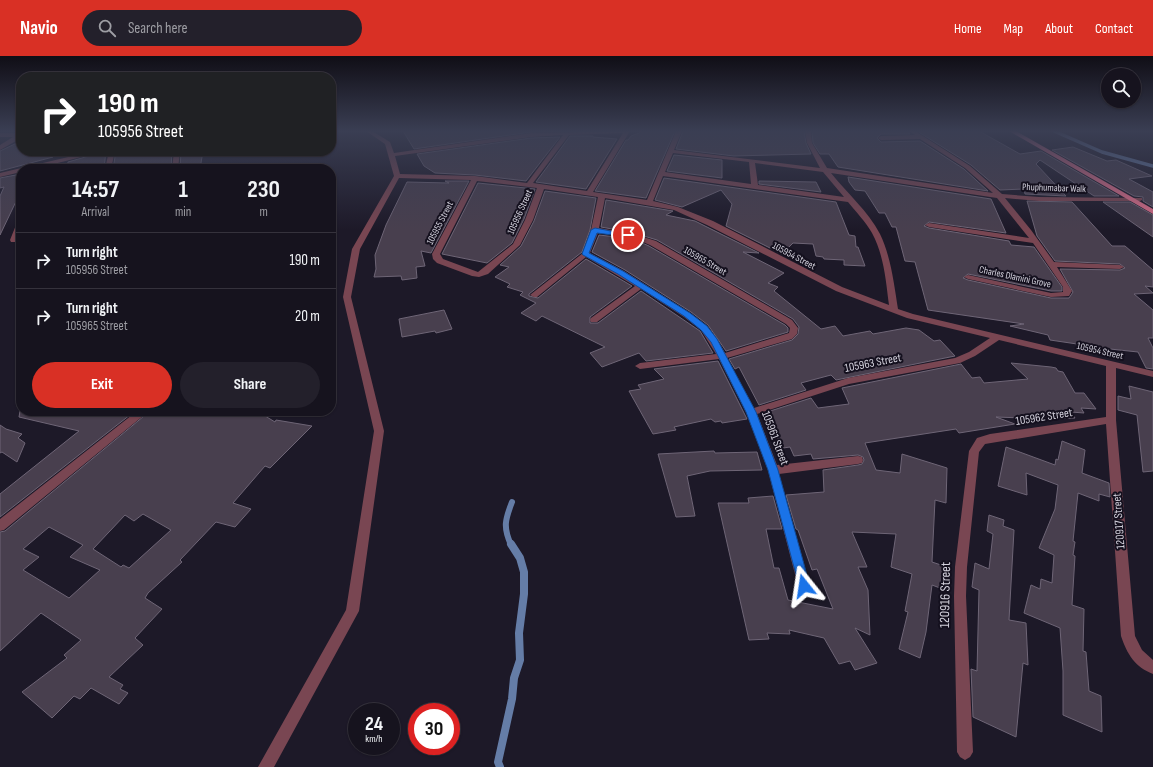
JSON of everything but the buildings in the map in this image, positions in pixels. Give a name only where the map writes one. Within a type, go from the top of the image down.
[{"type":"main road","points":[[1069,164],[1153,212]]},
{"type":"main road","points":[[1080,164],[1153,206]]},
{"type":"street","points":[[266,767],[352,611],[379,431],[347,298],[356,249],[397,176],[394,164]]},
{"type":"street","points":[[528,185],[544,164]]},
{"type":"street","points":[[589,194],[607,164]]},
{"type":"street","points":[[649,202],[666,164]]},
{"type":"street","points":[[752,164],[755,187]]},
{"type":"street","name":"Phuphumabar Walk","points":[[778,164],[1000,196],[1039,199],[1140,199]]},
{"type":"street","points":[[821,164],[850,200],[866,217],[876,235],[888,272],[894,309]]},
{"type":"street","name":"Charles Dlamini Grove","points":[[962,164],[976,174],[1000,196],[1035,241],[1067,287],[1068,291],[1066,294],[1051,295],[968,277]]},
{"type":"street","points":[[0,175],[16,171]]},
{"type":"street","points":[[662,174],[850,200]]},
{"type":"street","name":"105954 Street","points":[[397,176],[475,178],[649,202],[689,213],[827,284],[910,316],[1153,374]]},
{"type":"street","name":"105955 Street","points":[[475,178],[436,254],[440,261],[472,274],[479,275]]},
{"type":"street","name":"105956 Street","points":[[479,275],[490,268],[516,245],[529,220],[541,187]]},
{"type":"street","points":[[534,295],[586,254],[595,230],[602,196]]},
{"type":"street","points":[[929,225],[1035,241]]},
{"type":"street","name":"105965 Street","points":[[595,230],[634,236],[653,243],[789,322],[794,331],[789,337],[723,356]]},
{"type":"street","points":[[14,240],[16,235]]},
{"type":"street","name":"105961 Street","points":[[586,254],[621,273],[697,322],[714,341],[751,412],[773,470],[804,586]]},
{"type":"street","points":[[1051,264],[1120,267]]},
{"type":"street","points":[[594,320],[640,286]]},
{"type":"street","name":"105963 Street","points":[[751,412],[848,380],[957,361],[972,354],[997,337]]},
{"type":"street","points":[[640,366],[723,356]]},
{"type":"street","name":"120917 Street","points":[[1111,365],[1111,420],[1128,636],[1132,649],[1140,659],[1153,667]]},
{"type":"street","points":[[0,526],[138,416]]},
{"type":"street","name":"105962 Street","points":[[981,441],[1000,436],[1111,420]]},
{"type":"street","name":"120916 Street","points":[[965,752],[960,596],[961,567],[972,461],[974,451],[981,441]]},
{"type":"street","points":[[773,470],[858,460]]},
{"type":"waterway","points":[[1146,164],[1153,166]]},
{"type":"waterway","points":[[511,545],[506,524],[512,502]]},
{"type":"waterway","points":[[500,767],[498,762],[512,699],[514,678],[520,660],[519,633],[524,594],[524,572],[520,558],[511,544]]},
{"type":"route","points":[[628,235],[595,230],[586,254],[621,273],[687,314],[704,328],[714,341],[730,369],[751,412],[773,470],[804,586]]}]
